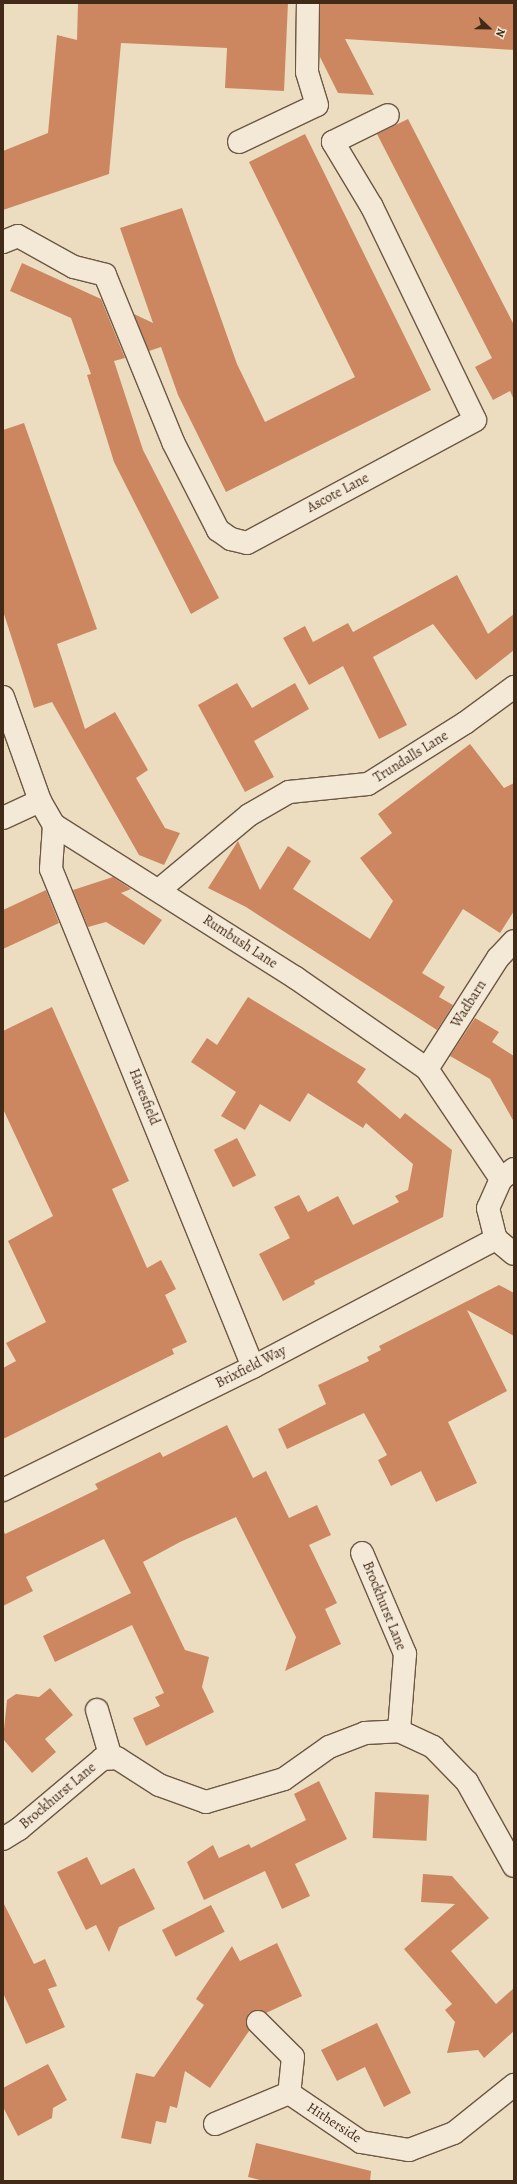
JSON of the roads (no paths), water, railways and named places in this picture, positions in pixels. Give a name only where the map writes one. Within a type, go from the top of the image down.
[{"type":"street","points":[[239,142],[317,105],[307,72],[308,3]]},
{"type":"street","name":"Ascote Lane","points":[[3,242],[18,236],[74,267],[105,275],[172,442],[218,530],[232,539],[247,542],[475,420],[372,207],[334,142],[388,115]]},
{"type":"street","name":"Trundalls Lane","points":[[159,890],[249,815],[289,792],[368,784],[465,723],[514,687]]},
{"type":"street","name":"Rumbush Lane","points":[[3,698],[40,801],[54,825],[296,978],[427,1069],[507,1174]]},
{"type":"street","points":[[3,818],[40,801]]},
{"type":"street","name":"Haresfield","points":[[54,825],[51,869],[252,1367]]},
{"type":"street","name":"Wadbarn","points":[[427,1069],[498,958],[514,941]]},
{"type":"street","points":[[507,1174],[488,1208],[496,1239],[514,1254]]},
{"type":"street","name":"Brixfield Way","points":[[3,1490],[252,1367],[496,1239]]},
{"type":"street","name":"Brockhurst Lane","points":[[362,1553],[405,1654],[399,1731]]},
{"type":"street","points":[[97,1710],[111,1758]]},
{"type":"street","name":"Brockhurst Lane","points":[[3,1839],[19,1829],[102,1759],[111,1758],[159,1785],[206,1802],[284,1779],[329,1747],[365,1733],[399,1731],[433,1747],[467,1782],[514,1866]]},
{"type":"street","points":[[215,2124],[289,2093],[293,2057],[258,2022]]},
{"type":"street","name":"Hitherside","points":[[289,2093],[361,2142],[408,2150],[454,2133],[514,2085]]}]
